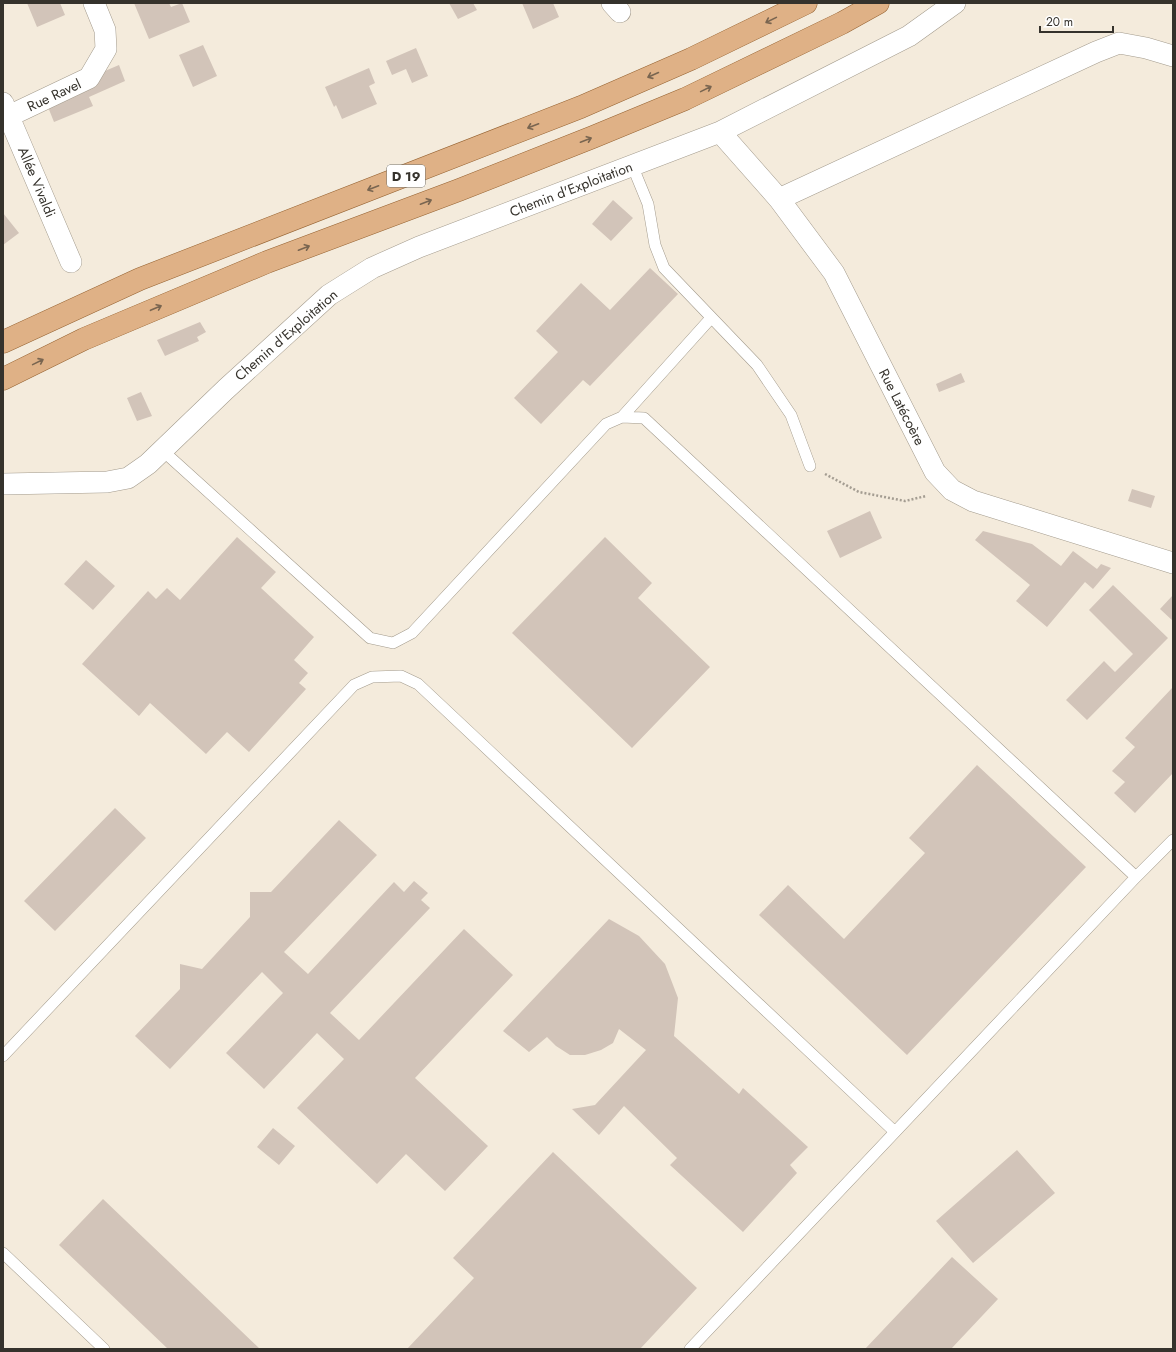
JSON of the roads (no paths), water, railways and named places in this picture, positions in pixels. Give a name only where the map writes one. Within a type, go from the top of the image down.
[{"type":"main road","name":"D 19","points":[[3,342],[140,279],[581,107],[691,59],[806,3]]},
{"type":"main road","name":"D 19","points":[[3,379],[84,339],[268,262],[459,190],[685,99],[842,23],[878,3]]},
{"type":"street","name":"Rue Ravel","points":[[5,112],[89,78],[106,49],[106,30],[94,3]]},
{"type":"street","name":"Chemin d'Exploitation","points":[[3,484],[107,482],[128,478],[148,464],[226,389],[329,295],[372,268],[419,247],[720,132],[909,36],[955,3]]},
{"type":"street","points":[[779,199],[1096,52],[1119,43],[1146,48],[1173,56]]},
{"type":"street","name":"Allée Vivaldi","points":[[5,112],[71,262]]},
{"type":"street","name":"Rue Latécoère","points":[[720,132],[779,199],[834,273],[935,472],[952,490],[973,501],[1173,563]]},
{"type":"lane","points":[[632,165],[648,204],[655,245],[664,268],[757,364],[791,415],[810,466]]},
{"type":"lane","points":[[162,450],[370,638],[393,643],[412,634],[606,424],[622,417],[711,318]]},
{"type":"lane","points":[[622,417],[644,418],[1136,877]]},
{"type":"lane","points":[[3,1056],[354,685],[372,677],[401,676],[418,684],[895,1132]]},
{"type":"lane","points":[[690,1349],[1136,877],[1173,840]]},
{"type":"lane","points":[[3,1253],[104,1349]]}]
